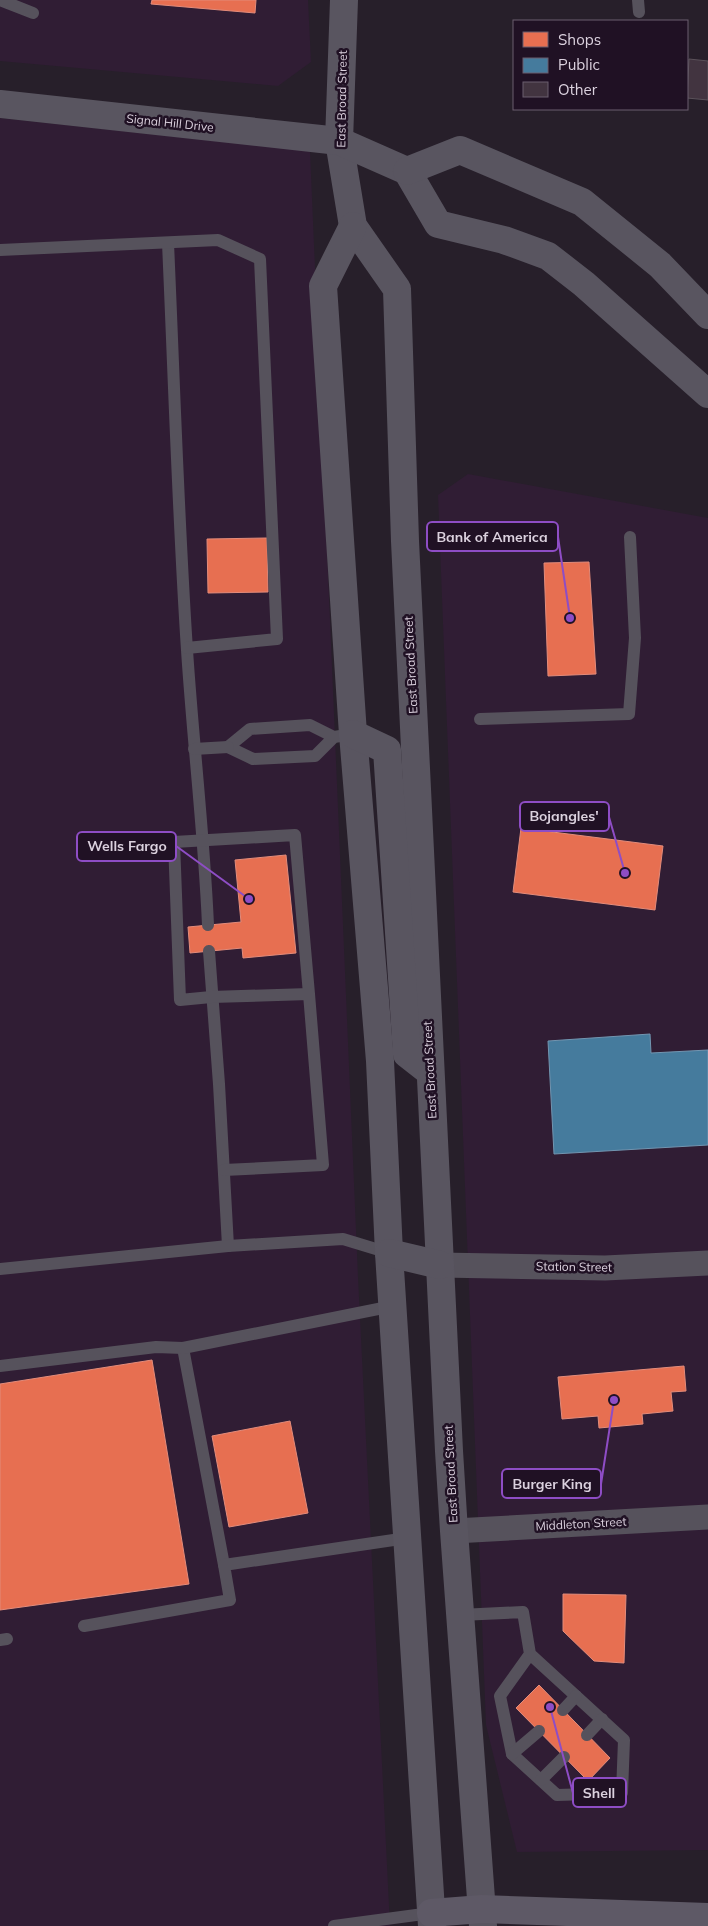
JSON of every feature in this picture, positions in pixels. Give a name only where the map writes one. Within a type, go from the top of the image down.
[{"type":"highway","points":[[431,1920],[708,1917]]},
{"type":"main road","name":"East Broad Street","points":[[344,0],[339,141],[353,226],[396,288],[405,550],[454,1531],[483,1918]]},
{"type":"main road","name":"Signal Hill Drive","points":[[0,104],[339,141],[407,171]]},
{"type":"main road","points":[[708,315],[660,265],[582,202],[460,150],[407,171],[438,224],[504,240],[548,256],[584,284],[708,394]]},
{"type":"main road","points":[[353,226],[323,286],[344,736],[380,1061],[389,1253],[431,1920]]},
{"type":"main road","points":[[344,736],[387,750],[407,1054],[430,1072]]},
{"type":"main road","points":[[389,1253],[440,1265]]},
{"type":"street","name":"Station Street","points":[[440,1265],[605,1268],[708,1264]]},
{"type":"street","name":"Middleton Street","points":[[454,1531],[708,1518]]},
{"type":"lane","points":[[0,0],[33,13]]},
{"type":"lane","points":[[0,250],[218,240],[260,260],[277,638],[187,648]]},
{"type":"lane","points":[[168,242],[187,648],[194,748],[204,840],[208,925]]},
{"type":"lane","points":[[480,719],[629,714],[635,638],[630,537]]},
{"type":"lane","points":[[228,747],[250,729],[310,725],[344,736]]},
{"type":"lane","points":[[194,748],[228,747],[253,759],[315,756],[344,736]]},
{"type":"lane","points":[[224,1170],[323,1165],[309,994],[295,835],[174,842],[180,1000],[211,997],[309,994]]},
{"type":"lane","points":[[208,951],[228,1246]]},
{"type":"lane","points":[[0,1269],[228,1246],[343,1239],[389,1253]]},
{"type":"lane","points":[[0,1366],[156,1347],[183,1348],[393,1306]]},
{"type":"lane","points":[[84,1626],[230,1600],[183,1348]]},
{"type":"lane","points":[[224,1565],[407,1538]]},
{"type":"lane","points":[[460,1615],[523,1612],[530,1654],[624,1740],[622,1793],[557,1795],[512,1754],[500,1696],[530,1654]]},
{"type":"lane","points":[[563,1710],[576,1696]]},
{"type":"lane","points":[[587,1735],[602,1719]]},
{"type":"lane","points":[[512,1754],[539,1731]]},
{"type":"lane","points":[[541,1780],[564,1757]]},
{"type":"lane","points":[[334,1926],[431,1920]]},
{"type":"shaded area","points":[[0,0],[308,0],[311,62],[278,86],[0,61]]},
{"type":"shaded area","points":[[0,118],[310,151],[358,1277],[390,1926],[0,1926]]},
{"type":"shaded area","points":[[468,474],[708,518],[708,1850],[517,1852],[486,1725],[438,495]]},
{"type":"building: Shops","points":[[152,0],[256,0],[255,13],[151,4]]},
{"type":"building: Shops","points":[[267,538],[268,592],[208,593],[207,539]]},
{"type":"building: Shops","points":[[589,562],[596,674],[548,676],[544,563]]},
{"type":"building: Shops","points":[[521,828],[663,846],[655,910],[513,892]]},
{"type":"building: Shops","points":[[286,855],[296,953],[243,958],[242,948],[190,953],[188,927],[241,922],[235,860]]},
{"type":"building: Shops","points":[[152,1360],[189,1584],[0,1610],[0,1384]]},
{"type":"building: Shops","points":[[684,1366],[686,1391],[671,1392],[673,1411],[642,1414],[643,1424],[599,1428],[598,1416],[562,1419],[558,1377]]},
{"type":"building: Shops","points":[[290,1421],[308,1513],[229,1527],[212,1436]]},
{"type":"building: Shops","points":[[563,1594],[626,1595],[624,1663],[594,1661],[563,1631]]},
{"type":"building: Shops","points":[[539,1685],[610,1758],[588,1781],[516,1708]]},
{"type":"building: Public","points":[[650,1034],[651,1053],[708,1050],[708,1145],[554,1154],[548,1041]]},
{"type":"building: Other","points":[[689,59],[708,61],[708,100],[688,98]]},
{"type":"place","name":"Bank of America","points":[[570,618]]},
{"type":"place","name":"Bojangles'","points":[[625,873]]},
{"type":"place","name":"Wells Fargo","points":[[249,899]]},
{"type":"place","name":"Burger King","points":[[614,1400]]},
{"type":"place","name":"Shell","points":[[550,1707]]}]
